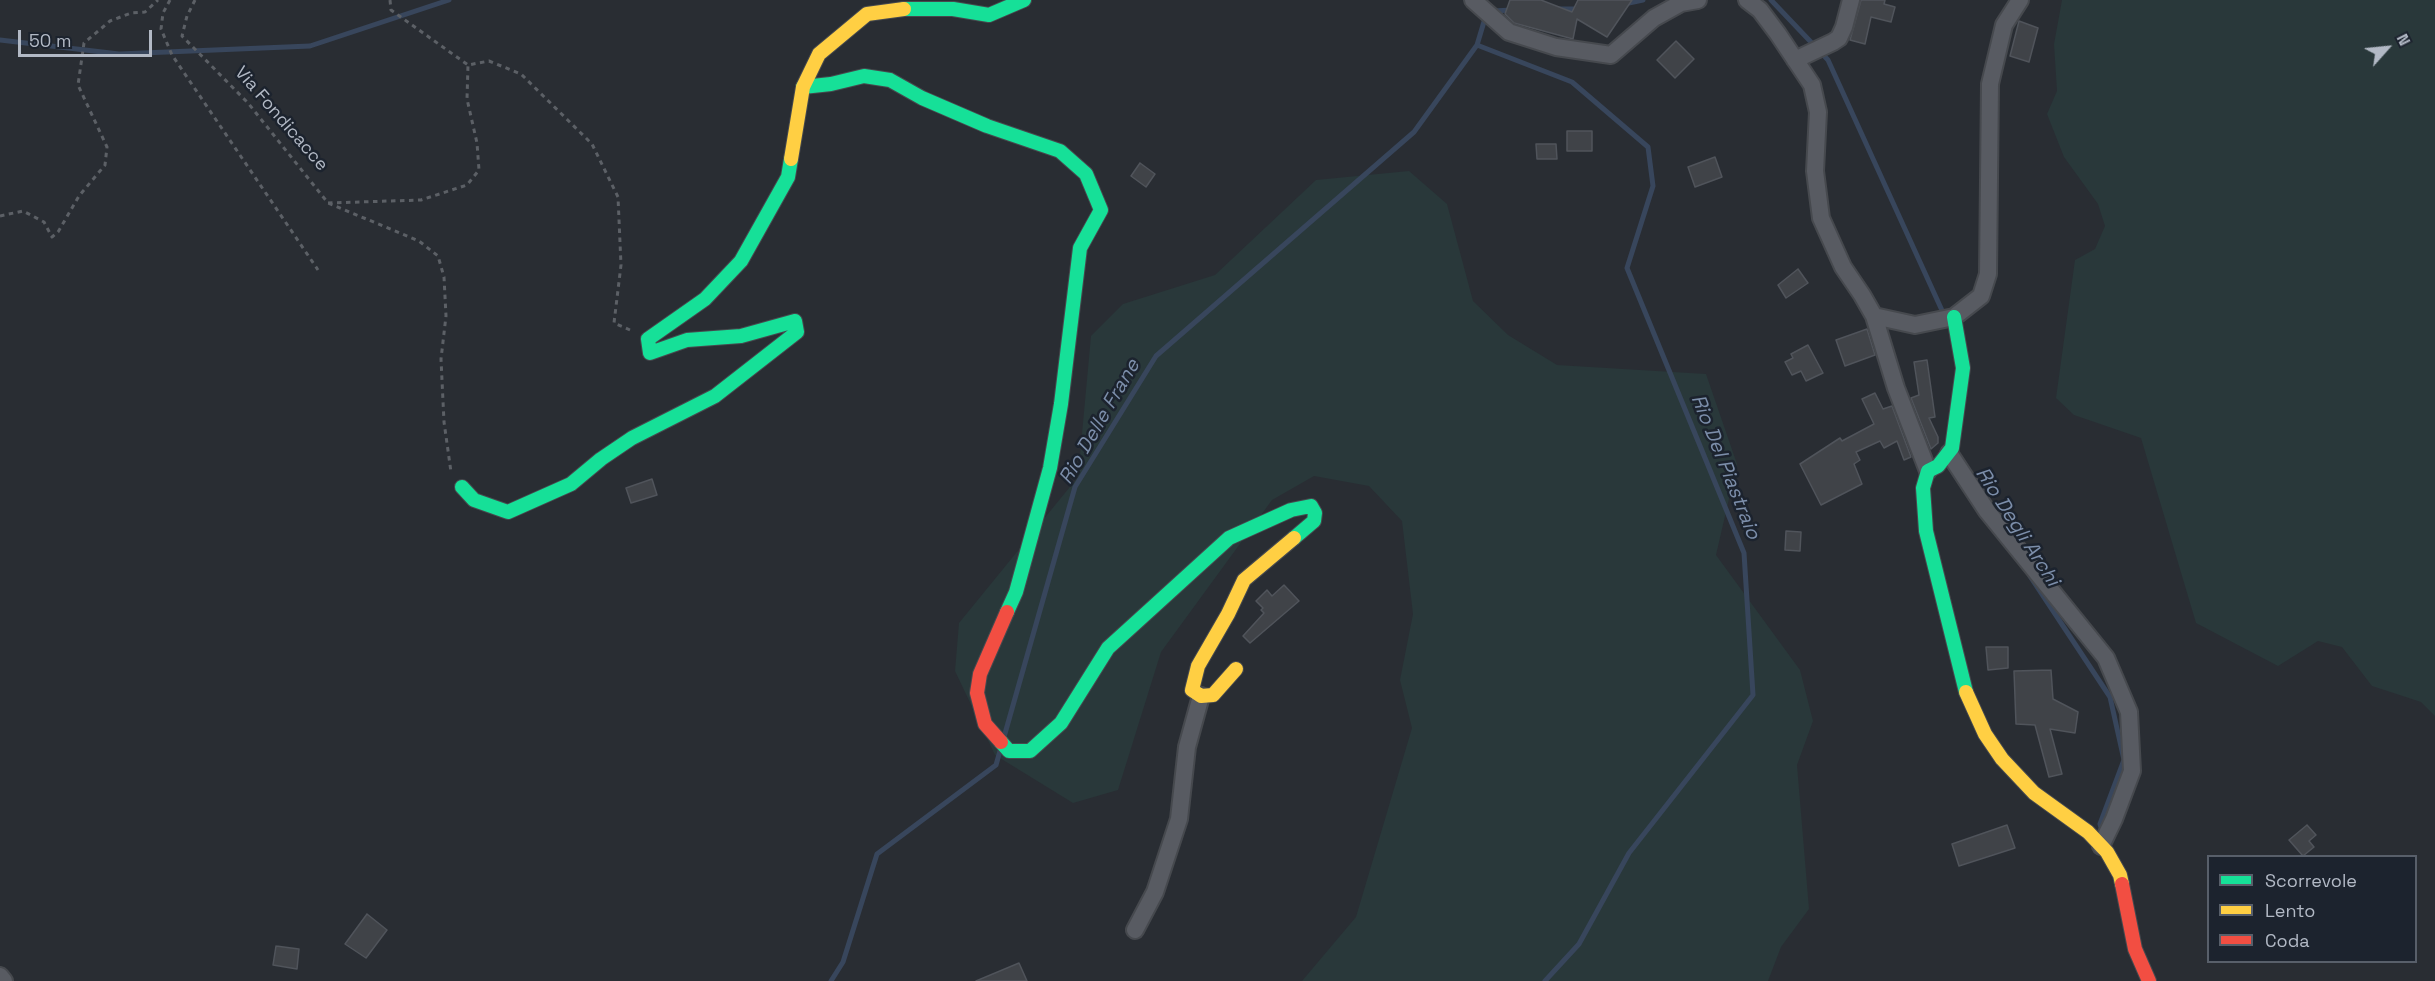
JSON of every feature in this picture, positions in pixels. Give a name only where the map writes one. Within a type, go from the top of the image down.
[{"type":"street","points":[[462,487],[474,500],[508,512],[571,484],[601,459],[632,438],[715,396],[797,332],[795,321],[741,336],[687,340],[650,353],[648,339],[705,299],[741,261],[788,177],[803,87],[819,54],[867,14],[901,9],[953,9],[989,15],[1024,0]]},
{"type":"street","points":[[1473,0],[1509,32],[1556,47],[1611,55],[1654,18],[1681,3],[1698,0]]},
{"type":"street","points":[[1747,0],[1760,10],[1796,60],[1816,95],[1818,112],[1815,171],[1821,218],[1843,267],[1874,316],[1896,388],[1928,471],[1923,488],[1926,531],[1968,700],[1985,734],[2002,759],[2034,793],[2088,832],[2101,846],[2120,875],[2135,949],[2149,981]]},
{"type":"street","points":[[1796,60],[1839,38],[1851,0]]},
{"type":"street","points":[[1874,316],[1915,325],[1954,316],[1981,296],[1988,274],[1990,84],[2004,26],[2020,0]]},
{"type":"street","points":[[803,87],[831,84],[864,76],[890,80],[922,98],[987,126],[1060,151],[1086,174],[1101,210],[1080,248],[1061,404],[1050,468],[1016,592],[980,675],[977,693],[986,724],[1010,751],[1030,751],[1061,723],[1108,648],[1230,538],[1291,510],[1311,506],[1316,513],[1314,521],[1244,580],[1228,614],[1198,666],[1192,690],[1201,696],[1213,695],[1236,669]]},
{"type":"street","points":[[1928,471],[1938,466],[1952,448],[1963,368],[1954,316]]},
{"type":"street","points":[[1949,453],[1987,511],[2106,658],[2129,712],[2132,771],[2101,846]]},
{"type":"street","points":[[1135,930],[1155,891],[1179,819],[1187,747],[1201,696]]},
{"type":"street","points":[[0,976],[4,981]]},
{"type":"path","points":[[0,216],[22,212],[44,222],[52,237],[58,232],[79,196],[105,165],[107,147],[78,85],[84,43],[110,21],[131,13],[145,12],[158,0]]},
{"type":"path","points":[[170,0],[163,13],[161,29],[172,55],[318,270]]},
{"type":"path","name":"Via Fondicacce","points":[[195,0],[187,16],[182,36],[248,103],[328,202]]},
{"type":"path","points":[[390,0],[391,10],[468,65],[489,61],[521,74],[592,144],[618,197],[621,265],[614,323],[648,339]]},
{"type":"path","points":[[328,202],[421,200],[467,185],[479,170],[477,143],[466,99],[468,65]]},
{"type":"path","points":[[328,202],[419,241],[438,256],[444,277],[446,316],[441,359],[444,423],[451,474],[462,487]]},
{"type":"shaded area","points":[[2062,0],[2435,0],[2435,716],[2421,702],[2372,686],[2342,647],[2318,641],[2278,666],[2196,623],[2141,438],[2074,415],[2056,398],[2075,260],[2095,249],[2105,226],[2098,204],[2064,157],[2047,114],[2057,91],[2054,44]]},
{"type":"shaded area","points":[[1409,171],[1447,204],[1473,301],[1508,335],[1557,365],[1706,374],[1737,464],[1716,555],[1800,670],[1813,721],[1797,765],[1809,909],[1781,947],[1768,981],[1302,981],[1356,917],[1412,728],[1400,680],[1413,614],[1402,521],[1369,486],[1314,476],[1272,500],[1161,652],[1118,790],[1073,803],[995,755],[955,671],[959,623],[1078,477],[1091,336],[1123,304],[1215,275],[1316,180]]},
{"type":"building","points":[[1510,0],[1541,0],[1572,12],[1578,0],[1632,0],[1607,37],[1577,19],[1573,39],[1514,23],[1505,14]]},
{"type":"building","points":[[1861,0],[1885,0],[1884,4],[1895,7],[1891,22],[1871,17],[1865,44],[1850,40]]},
{"type":"building","points":[[2019,21],[2038,28],[2029,62],[2010,56]]},
{"type":"building","points":[[1676,41],[1694,59],[1675,78],[1657,60]]},
{"type":"building","points":[[1567,131],[1592,131],[1592,151],[1567,151]]},
{"type":"building","points":[[1536,144],[1556,144],[1557,159],[1537,159]]},
{"type":"building","points":[[1715,157],[1722,177],[1695,187],[1688,167]]},
{"type":"building","points":[[1140,163],[1155,174],[1146,187],[1131,176]]},
{"type":"building","points":[[1798,269],[1808,283],[1786,298],[1778,285]]},
{"type":"building","points":[[1867,329],[1875,355],[1845,366],[1836,340]]},
{"type":"building","points":[[1808,345],[1823,373],[1806,381],[1801,371],[1792,375],[1785,362],[1793,358],[1791,354]]},
{"type":"building","points":[[1927,360],[1935,417],[1929,418],[1938,437],[1938,443],[1931,449],[1911,398],[1919,395],[1914,362]]},
{"type":"building","points":[[1875,393],[1883,409],[1892,406],[1911,457],[1904,460],[1897,441],[1884,448],[1880,441],[1856,452],[1860,460],[1854,464],[1862,484],[1821,505],[1800,464],[1840,438],[1842,441],[1874,424],[1862,399]]},
{"type":"building","points":[[652,479],[657,495],[631,503],[626,488]]},
{"type":"building","points":[[1786,531],[1801,532],[1800,551],[1785,550]]},
{"type":"building","points":[[1284,585],[1299,601],[1250,643],[1243,636],[1264,613],[1261,610],[1263,608],[1256,601],[1267,590],[1272,596]]},
{"type":"building","points":[[1986,647],[2008,647],[2008,668],[1988,670]]},
{"type":"building","points":[[2051,670],[2053,699],[2078,712],[2075,733],[2050,729],[2062,774],[2049,777],[2035,725],[2016,724],[2014,671]]},
{"type":"building","points":[[2007,825],[2015,848],[1959,866],[1952,844]]},
{"type":"building","points":[[2307,825],[2316,835],[2309,841],[2314,847],[2304,855],[2289,840]]},
{"type":"building","points":[[367,914],[387,930],[366,958],[345,944]]},
{"type":"building","points":[[276,946],[299,949],[297,969],[273,965]]},
{"type":"building","points":[[1019,963],[1027,981],[976,981]]},
{"type":"waterway","points":[[0,40],[119,54],[310,46],[449,0]]},
{"type":"waterway","name":"Rio Degli Archi","points":[[1624,4],[1643,0]]},
{"type":"waterway","name":"Rio Degli Archi","points":[[1771,0],[1828,60],[1945,317]]},
{"type":"waterway","name":"Rio Degli Archi","points":[[1558,9],[1579,9]]},
{"type":"waterway","name":"Rio Degli Archi","points":[[1492,11],[1513,10]]},
{"type":"waterway","name":"Rio Delle Frane","points":[[1004,737],[1075,487],[1156,356],[1414,132],[1477,45],[1486,15]]},
{"type":"waterway","name":"Rio Del Piastraio","points":[[1477,45],[1572,82],[1648,147],[1653,186],[1627,268],[1744,553],[1753,695],[1629,853],[1579,944],[1545,981]]},
{"type":"waterway","name":"Rio Degli Archi","points":[[2030,576],[2110,697],[2124,760],[2100,824],[2103,834]]},
{"type":"waterway","name":"Rio Delle Frane","points":[[831,981],[843,962],[877,854],[996,765],[1000,751]]},
{"type":"traffic: fast","points":[[904,9],[953,9],[989,15],[1024,0]]},
{"type":"traffic: fast","points":[[803,87],[831,84],[864,76],[890,80],[922,98],[987,126],[1060,151],[1086,174],[1101,210],[1080,248],[1061,404],[1050,468],[1016,592],[1007,612]]},
{"type":"traffic: fast","points":[[462,487],[474,500],[508,512],[571,484],[601,459],[632,438],[715,396],[797,332],[795,321],[741,336],[687,340],[650,353],[648,339],[705,299],[741,261],[788,177],[791,159]]},
{"type":"traffic: fast","points":[[1954,317],[1963,368],[1952,448],[1938,466],[1928,471],[1923,488],[1926,531],[1966,692]]},
{"type":"traffic: fast","points":[[1001,742],[1009,751],[1030,751],[1061,723],[1108,648],[1229,538],[1291,510],[1311,506],[1315,513],[1314,521],[1294,538]]},
{"type":"traffic: slow","points":[[791,159],[803,87],[819,54],[867,14],[904,9]]},
{"type":"traffic: slow","points":[[1236,669],[1213,695],[1201,696],[1192,690],[1198,666],[1228,614],[1244,580],[1294,538]]},
{"type":"traffic: slow","points":[[1966,692],[1985,734],[2002,759],[2034,793],[2088,832],[2107,852],[2120,875],[2122,884]]},
{"type":"traffic: jam","points":[[1001,742],[985,724],[977,693],[980,674],[1007,612]]},
{"type":"traffic: jam","points":[[2122,884],[2135,949],[2149,981]]}]
